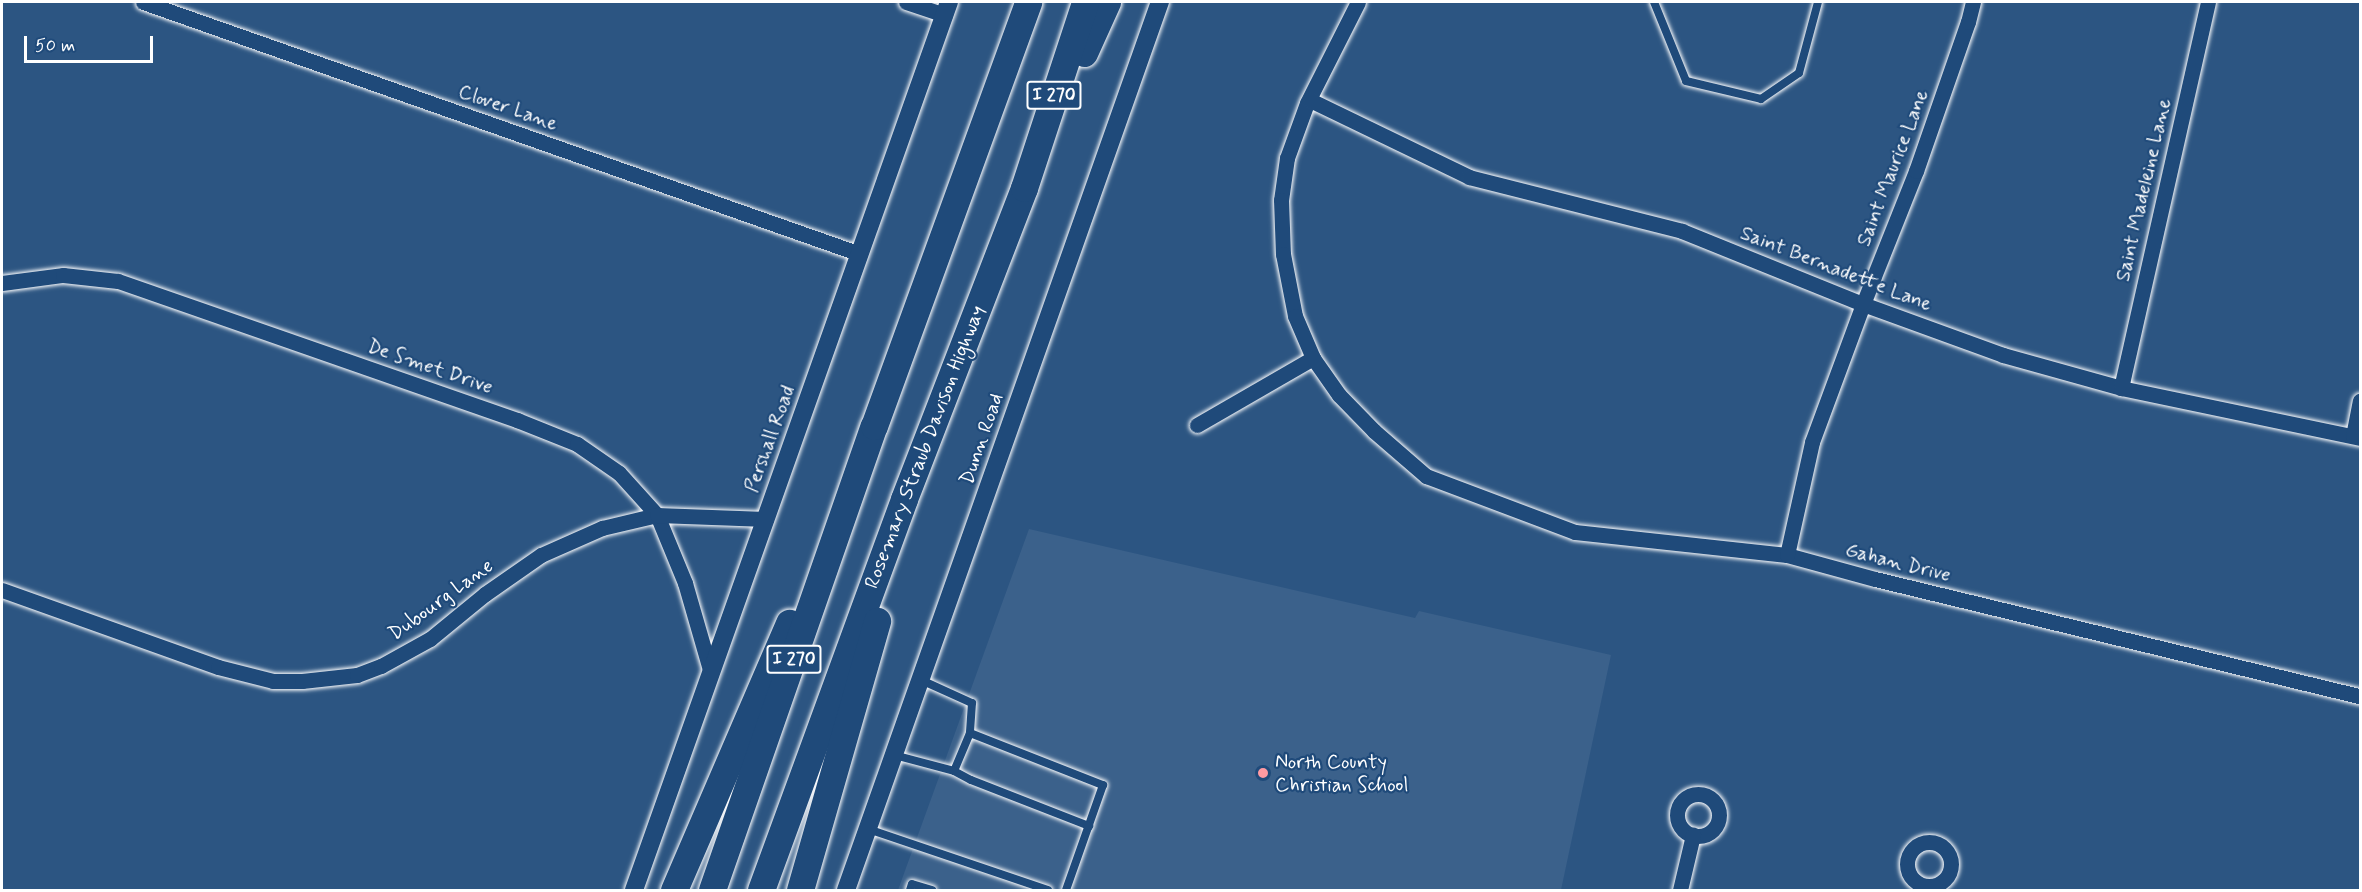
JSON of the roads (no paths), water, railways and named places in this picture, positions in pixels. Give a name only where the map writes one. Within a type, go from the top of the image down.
[{"type":"highway","name":"I 270","points":[[712,891],[874,426],[1028,2]]},
{"type":"highway","name":"Rosemary Straub Davison Highway","points":[[761,891],[904,499],[1023,188],[1085,2]]},
{"type":"highway","points":[[1023,188],[1107,2]]},
{"type":"highway","points":[[674,891],[874,426]]},
{"type":"highway","points":[[800,891],[900,542],[904,499]]},
{"type":"street","name":"Clover Lane","points":[[143,2],[860,254]]},
{"type":"street","points":[[906,2],[947,8]]},
{"type":"street","name":"Dunn Road","points":[[846,891],[1160,2]]},
{"type":"street","points":[[1197,425],[1313,358],[1295,316],[1283,254],[1281,200],[1287,158],[1310,100],[1358,2]]},
{"type":"street","name":"Saint Maurice Lane","points":[[1787,555],[1812,441],[1916,171],[1973,2]]},
{"type":"street","name":"Saint Madeleine Lane","points":[[2121,388],[2208,2]]},
{"type":"street","name":"Pershall Road","points":[[634,891],[947,8]]},
{"type":"street","name":"Saint Bernadette Lane","points":[[1310,100],[1469,177],[1682,231],[1863,304],[2003,355],[2121,388],[2356,437]]},
{"type":"street","name":"De Smet Drive","points":[[2,283],[63,275],[118,281],[517,420],[577,444],[619,473],[657,515],[685,583],[711,673]]},
{"type":"street","name":"Gahan Drive","points":[[1313,358],[1339,395],[1367,424],[1426,476],[1575,532],[1787,555],[1875,579],[2361,696]]},
{"type":"street","points":[[2356,437],[2361,401]]},
{"type":"street","name":"Dubourg Lane","points":[[2,590],[218,667],[273,681],[330,678],[357,675],[381,666],[429,639],[485,594],[541,555],[602,528],[657,515],[766,519]]},
{"type":"street","points":[[1680,891],[1693,835]]},
{"type":"lane","points":[[1654,2],[1686,81],[1761,99],[1799,73],[1818,2]]},
{"type":"lane","points":[[921,680],[972,703],[969,733],[954,771]]},
{"type":"lane","points":[[969,733],[1103,785],[1066,891]]},
{"type":"lane","points":[[894,755],[918,764],[954,771],[971,780],[1089,826]]},
{"type":"lane","points":[[868,829],[1048,891]]},
{"type":"lane","points":[[910,891],[912,884],[932,891]]},
{"type":"place","name":"North County Christian School","points":[[1263,773]]}]
